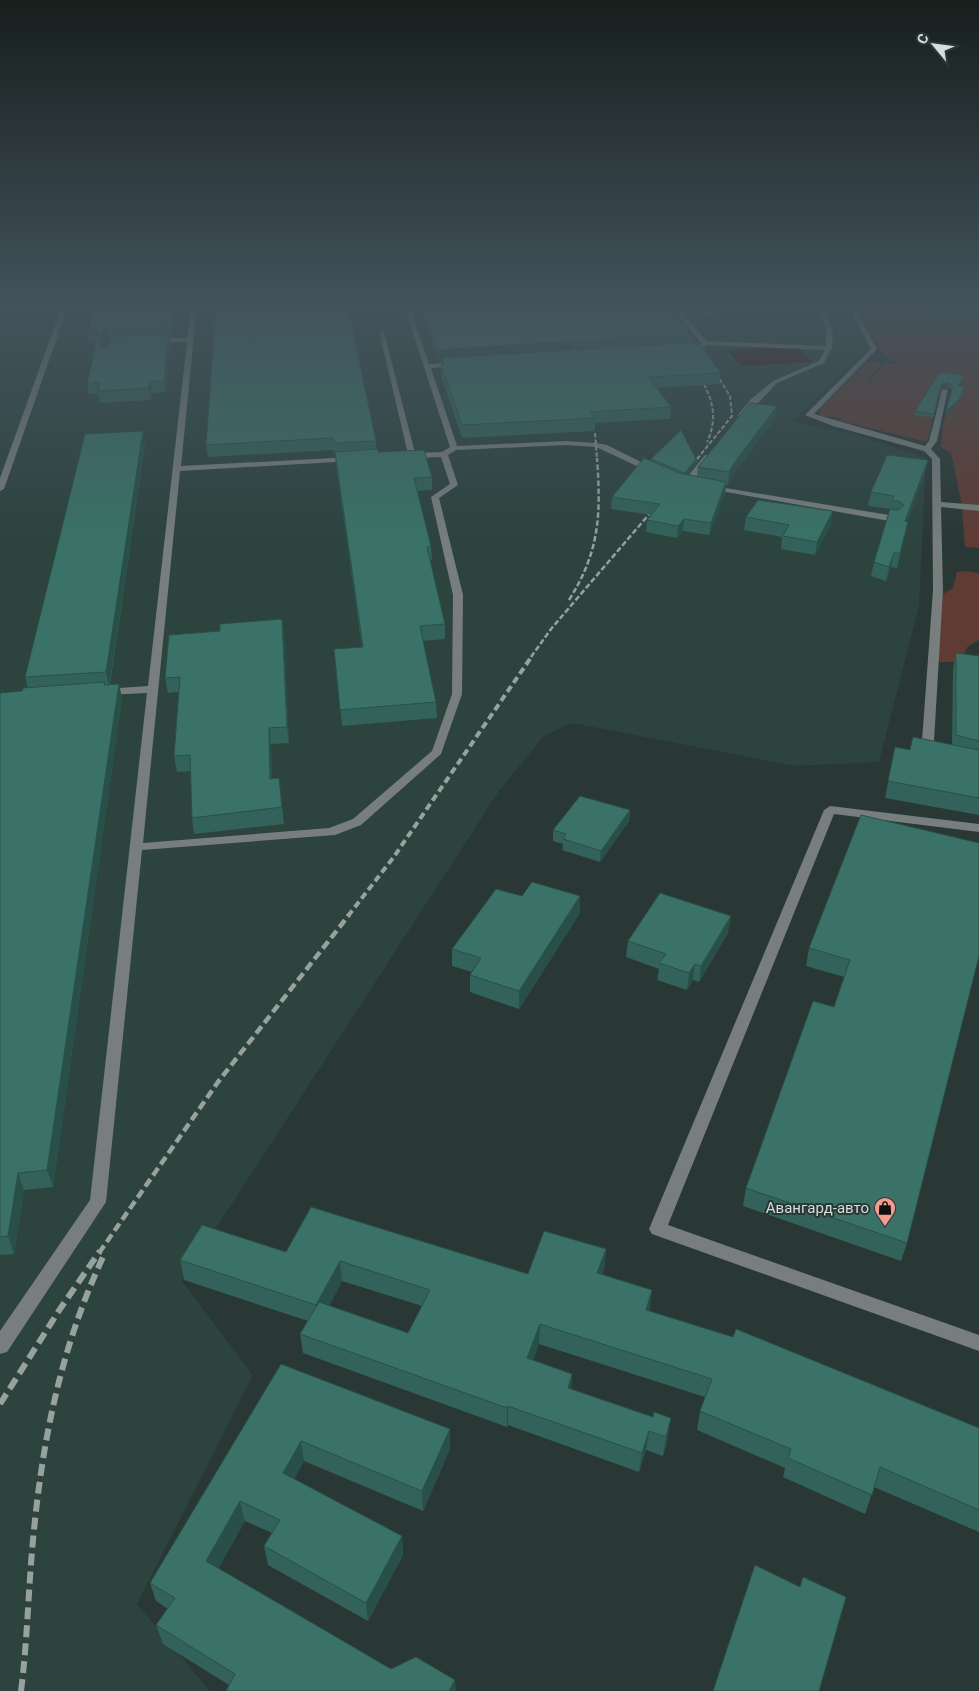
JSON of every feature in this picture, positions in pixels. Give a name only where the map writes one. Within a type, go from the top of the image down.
[{"type":"lane","points":[[0,489],[37,385]]},
{"type":"lane","points":[[0,1346],[98,1202],[186,385]]},
{"type":"lane","points":[[394,385],[412,456]]},
{"type":"lane","points":[[433,385],[454,448]]},
{"type":"lane","points":[[735,424],[753,402],[772,385]]},
{"type":"lane","points":[[839,385],[809,415],[927,449],[934,454],[936,460],[938,590],[928,741],[932,748],[940,754],[949,757]]},
{"type":"lane","points":[[927,449],[933,441],[946,390]]},
{"type":"lane","points":[[402,456],[444,454],[454,448],[566,443],[596,445],[678,480],[895,519]]},
{"type":"lane","points":[[678,480],[711,453]]},
{"type":"lane","points":[[137,847],[331,832],[357,822],[437,752],[457,694],[458,595],[435,497],[454,485],[444,454]]},
{"type":"lane","points":[[176,469],[363,459]]},
{"type":"lane","points":[[936,504],[979,508]]},
{"type":"lane","points":[[96,693],[153,689]]},
{"type":"lane","points":[[979,828],[830,810],[658,1229],[979,1343]]},
{"type":"shaded area","points":[[0,385],[830,385],[792,422],[851,433],[926,458],[919,606],[879,762],[795,766],[572,723],[544,736],[499,791],[182,1281],[253,1375],[137,1604],[210,1691],[0,1691]]},
{"type":"shaded area","points":[[844,385],[979,385],[979,507],[962,505],[951,453],[941,447],[943,425],[952,389],[945,388],[941,393],[927,442],[840,421],[842,418],[820,416],[819,411]]},
{"type":"shaded area","points":[[962,509],[979,510],[979,548],[965,547]]},
{"type":"shaded area","points":[[957,572],[979,573],[979,640],[968,646],[959,662],[940,662],[933,652],[943,594],[953,588]]},
{"type":"building","points":[[99,385],[149,385],[149,388],[98,391]]},
{"type":"building","points":[[210,385],[364,385],[376,441],[334,443],[333,438],[206,445]]},
{"type":"building","points":[[448,385],[655,385],[671,407],[591,412],[595,418],[462,425]]},
{"type":"building","points":[[932,385],[941,385],[934,414],[915,411]]},
{"type":"building","points":[[952,385],[965,386],[959,400],[946,411],[953,386]]},
{"type":"building","points":[[750,403],[777,406],[729,472],[698,467]]},
{"type":"building","points":[[681,430],[696,459],[685,473],[651,459]]},
{"type":"building","points":[[143,431],[106,672],[25,677],[85,434]]},
{"type":"building","points":[[378,449],[378,452],[424,450],[432,477],[414,478],[431,546],[427,547],[445,624],[420,626],[436,702],[340,710],[334,649],[363,647],[335,452]]},
{"type":"building","points":[[887,455],[928,460],[905,521],[908,522],[900,553],[894,553],[889,567],[874,562],[890,509],[899,510],[904,505],[899,501],[892,500],[894,496],[871,492]]},
{"type":"building","points":[[644,458],[679,473],[726,482],[711,523],[684,519],[678,526],[647,520],[660,504],[612,497]]},
{"type":"building","points":[[758,500],[833,511],[817,542],[783,536],[789,525],[746,517]]},
{"type":"building","points":[[282,619],[287,727],[269,728],[270,779],[279,778],[282,807],[192,818],[190,755],[174,756],[180,677],[165,678],[169,635],[220,631],[220,624]]},
{"type":"building","points":[[956,653],[979,656],[979,741],[956,735]]},
{"type":"building","points":[[105,682],[104,685],[119,684],[47,1170],[18,1173],[8,1236],[0,1237],[0,693],[22,691],[23,688]]},
{"type":"building","points":[[913,737],[979,750],[979,798],[888,781],[895,747],[910,750]]},
{"type":"building","points":[[580,796],[630,810],[601,851],[563,839],[566,834],[553,830]]},
{"type":"building","points":[[861,815],[979,843],[979,956],[907,1243],[746,1188],[813,1001],[834,1007],[850,960],[809,948]]},
{"type":"building","points":[[532,882],[580,896],[519,991],[470,975],[481,958],[452,949],[496,889],[522,896]]},
{"type":"building","points":[[660,893],[731,916],[701,966],[695,964],[689,973],[659,963],[666,954],[628,941]]},
{"type":"building","points":[[311,1207],[528,1274],[544,1231],[606,1249],[597,1273],[652,1290],[646,1310],[733,1337],[736,1329],[979,1428],[979,1510],[880,1467],[872,1495],[788,1458],[791,1449],[700,1411],[712,1379],[540,1324],[527,1358],[572,1374],[568,1388],[653,1417],[654,1412],[671,1418],[666,1437],[649,1431],[642,1453],[508,1406],[507,1408],[300,1334],[319,1302],[408,1333],[430,1290],[340,1261],[316,1305],[180,1260],[202,1225],[286,1252]]},
{"type":"building","points":[[281,1364],[450,1429],[422,1491],[301,1441],[283,1473],[402,1536],[366,1603],[264,1546],[280,1520],[240,1501],[206,1561],[391,1669],[416,1657],[455,1680],[449,1691],[226,1691],[235,1674],[156,1625],[175,1598],[150,1583]]},
{"type":"building","points":[[755,1565],[800,1587],[803,1577],[846,1597],[819,1691],[713,1691]]},
{"type":"railway","points":[[704,385],[710,398],[713,415],[713,424],[707,442]]},
{"type":"railway","points":[[697,459],[732,416],[730,396],[723,385]]},
{"type":"railway","points":[[595,433],[597,459]]},
{"type":"railway","points":[[569,600],[587,565],[593,548],[599,497],[597,458]]},
{"type":"railway","points":[[687,471],[698,458]]},
{"type":"railway","points":[[531,657],[551,629],[657,505]]},
{"type":"railway","points":[[348,916],[393,858],[532,656]]},
{"type":"railway","points":[[99,1253],[218,1082],[349,915]]},
{"type":"railway","points":[[0,1404],[60,1309],[100,1251]]},
{"type":"railway","points":[[21,1691],[36,1512],[47,1437],[54,1401],[75,1328],[103,1257]]},
{"type":"place","name":"Авангард-авто","points":[[885,1227]]}]
